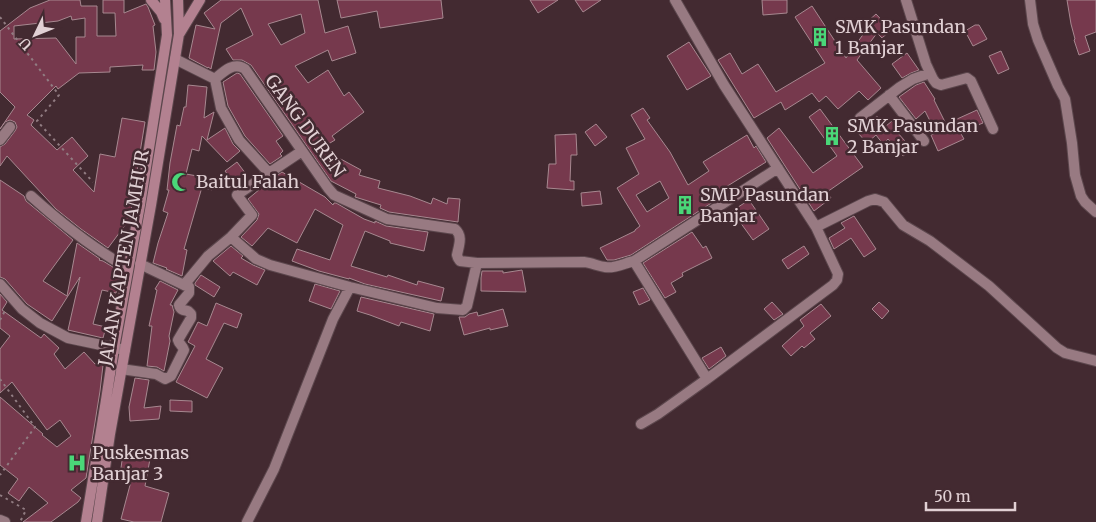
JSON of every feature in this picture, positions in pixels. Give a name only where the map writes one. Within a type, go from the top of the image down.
[{"type":"street","points":[[150,0],[161,12],[167,35]]},
{"type":"street","name":"JALAN KAPTEN JAMHUR","points":[[86,522],[167,35],[165,0]]},
{"type":"street","name":"JALAN KAPTEN JAMHUR","points":[[97,522],[110,434],[179,34],[178,0]]},
{"type":"street","points":[[179,34],[200,0]]},
{"type":"street","points":[[641,424],[707,380],[833,284],[837,280],[838,274],[816,227],[724,85],[676,0]]},
{"type":"street","points":[[906,0],[933,79],[941,85],[963,78],[971,81],[994,129]]},
{"type":"street","points":[[1030,0],[1033,24],[1038,40],[1064,99],[1072,143],[1075,175],[1081,196],[1096,212]]},
{"type":"street","points":[[175,59],[215,79],[221,108],[239,140],[269,173]]},
{"type":"street","name":"GANG DUREN","points":[[215,79],[235,65],[245,69],[334,195],[387,218],[455,229],[459,232],[460,236],[458,258],[460,261],[477,263]]},
{"type":"street","points":[[860,118],[913,79],[930,73]]},
{"type":"street","points":[[890,95],[924,141]]},
{"type":"street","points":[[0,140],[10,127]]},
{"type":"street","points":[[184,285],[208,256],[252,216],[237,195],[302,151]]},
{"type":"street","points":[[231,236],[256,259],[270,264],[350,287],[437,308],[463,310],[468,306],[477,263],[584,262],[609,268],[634,261],[778,168]]},
{"type":"street","points":[[144,176],[155,178]]},
{"type":"street","points":[[31,196],[64,225],[107,256],[128,268]]},
{"type":"street","points":[[816,227],[868,201],[874,199],[881,200],[903,225],[936,246],[989,286],[1057,348],[1065,353],[1096,361]]},
{"type":"street","points":[[634,261],[707,380]]},
{"type":"street","points":[[122,369],[156,374],[165,378],[171,376],[184,350],[178,340],[191,314],[180,308],[179,305],[189,293],[189,287],[140,264]]},
{"type":"street","points":[[0,284],[22,309],[40,324],[68,338],[125,350]]},
{"type":"street","points":[[247,522],[274,469],[334,319],[350,287]]},
{"type":"street","points":[[0,520],[5,522]]},
{"type":"path","points":[[0,17],[58,95],[36,121],[93,182]]},
{"type":"path","points":[[0,379],[36,427],[0,475]]},
{"type":"path","points":[[0,495],[26,510],[20,522]]},
{"type":"building","points":[[50,0],[80,0],[81,6],[97,6],[97,36],[116,36],[115,13],[103,13],[103,0],[124,0],[124,13],[146,4],[155,25],[153,26],[156,52],[154,70],[142,70],[143,65],[110,67],[110,72],[79,73],[58,89],[56,86],[27,115],[34,120],[31,125],[57,150],[72,137],[88,156],[73,170],[94,192],[100,154],[115,157],[122,118],[145,122],[129,220],[108,248],[56,209],[7,156],[0,166],[0,147],[5,144],[17,127],[15,122],[10,120],[5,122],[0,129],[15,107],[0,92],[0,31],[30,8]],"holes":[[[71,16],[72,20],[85,18],[85,37],[76,37],[76,64],[56,38],[14,39],[14,26],[58,21]]]},
{"type":"building","points":[[221,0],[318,0],[325,33],[348,26],[356,53],[332,61],[328,50],[295,66],[308,83],[328,70],[344,96],[349,92],[364,112],[332,136],[335,140],[325,146],[337,157],[361,170],[359,175],[380,181],[378,188],[410,196],[431,204],[433,198],[447,204],[448,198],[460,199],[458,222],[389,212],[380,208],[381,205],[355,197],[356,194],[331,181],[251,65],[242,60],[233,60],[226,49],[253,35],[241,8],[221,23],[211,69],[189,58],[196,25],[215,29],[204,13]],"holes":[[[301,14],[305,33],[281,45],[268,24]]]},
{"type":"building","points":[[337,0],[441,0],[443,18],[380,28],[377,11],[341,18]]},
{"type":"building","points":[[530,0],[558,0],[538,13]]},
{"type":"building","points":[[575,0],[601,0],[583,12]]},
{"type":"building","points":[[762,0],[787,0],[787,13],[763,15]]},
{"type":"building","points":[[1067,0],[1096,0],[1096,32],[1085,36],[1090,51],[1079,55],[1074,40]]},
{"type":"building","points":[[812,6],[846,58],[870,25],[867,22],[876,14],[891,30],[882,38],[877,33],[857,60],[881,88],[868,100],[859,91],[838,109],[826,96],[819,102],[812,93],[785,110],[781,102],[754,118],[718,60],[730,53],[742,74],[758,64],[776,92],[825,63],[795,17]]},
{"type":"building","points":[[975,25],[979,25],[987,39],[973,46],[965,31]]},
{"type":"building","points":[[689,42],[711,76],[687,90],[667,56]]},
{"type":"building","points":[[1001,51],[1009,69],[998,74],[989,56]]},
{"type":"building","points":[[907,53],[919,70],[902,78],[892,64]]},
{"type":"building","points":[[237,73],[240,74],[283,136],[276,141],[283,151],[280,154],[282,156],[270,164],[245,136],[228,106],[223,82]]},
{"type":"building","points":[[924,82],[935,99],[946,124],[977,110],[983,123],[960,132],[964,139],[938,151],[931,135],[936,133],[925,111],[916,119],[899,97],[916,85]]},
{"type":"building","points":[[188,85],[207,87],[204,118],[214,112],[207,140],[225,128],[233,144],[240,151],[227,162],[202,136],[199,151],[192,149],[186,174],[214,179],[212,190],[202,187],[184,249],[187,250],[182,276],[153,263],[168,213],[163,211],[169,190],[167,190],[170,163],[177,125],[180,126],[184,107],[186,107]]},
{"type":"building","points":[[643,108],[650,118],[647,120],[670,152],[688,185],[709,171],[703,162],[747,135],[754,148],[756,146],[766,162],[713,195],[716,200],[631,255],[607,260],[600,248],[635,231],[640,226],[617,188],[639,174],[626,148],[645,139],[631,115]],"holes":[[[660,181],[669,198],[647,212],[636,195]]]},
{"type":"building","points":[[820,109],[863,167],[827,192],[831,198],[814,211],[767,138],[779,128],[813,173],[837,156],[809,117]]},
{"type":"building","points":[[877,116],[886,126],[897,117],[904,126],[897,132],[912,149],[903,156],[888,139],[883,144],[876,135],[867,143],[858,133]]},
{"type":"building","points":[[596,124],[607,137],[595,146],[585,132]]},
{"type":"building","points":[[576,134],[577,155],[571,155],[570,181],[574,181],[574,190],[547,188],[549,164],[556,164],[555,135]]},
{"type":"building","points":[[237,162],[246,174],[234,183],[225,171]]},
{"type":"building","points":[[282,172],[325,197],[333,205],[336,203],[364,219],[386,226],[428,232],[424,251],[390,243],[390,241],[365,231],[351,266],[387,277],[388,275],[417,285],[418,281],[444,288],[441,301],[365,284],[292,261],[297,249],[330,260],[343,225],[315,209],[297,243],[268,228],[252,246],[241,237],[257,220],[259,214],[248,199],[259,188]]},
{"type":"building","points":[[0,180],[24,196],[26,201],[73,240],[43,281],[67,296],[77,243],[99,260],[121,272],[116,293],[102,290],[93,324],[106,327],[103,338],[68,330],[80,277],[52,321],[27,304],[5,279],[0,277]]},
{"type":"building","points":[[600,191],[602,204],[582,206],[581,193]]},
{"type":"building","points":[[749,200],[769,229],[753,240],[732,211]]},
{"type":"building","points":[[854,216],[876,249],[864,257],[851,238],[834,249],[829,238],[845,228],[841,223]]},
{"type":"building","points":[[692,232],[703,248],[706,246],[712,258],[682,273],[683,276],[671,283],[676,292],[665,298],[643,263]]},
{"type":"building","points":[[231,246],[243,256],[241,258],[265,270],[257,285],[233,272],[230,276],[213,261]]},
{"type":"building","points":[[804,246],[809,254],[788,269],[782,260]]},
{"type":"building","points":[[522,270],[526,292],[481,291],[482,271],[503,271],[503,273]]},
{"type":"building","points":[[201,275],[220,287],[214,297],[195,285]]},
{"type":"building","points":[[160,281],[178,290],[170,305],[172,305],[174,312],[164,371],[157,367],[147,366],[152,326],[149,326],[157,290],[155,289]]},
{"type":"building","points":[[315,284],[340,291],[331,309],[309,301]]},
{"type":"building","points":[[643,288],[650,300],[639,305],[633,292]]},
{"type":"building","points":[[0,294],[7,302],[2,310],[41,338],[44,334],[59,348],[54,354],[65,369],[84,352],[95,364],[103,365],[86,478],[71,490],[81,498],[51,522],[23,522],[48,503],[29,487],[19,501],[8,493],[18,479],[0,465],[0,397],[57,447],[71,436],[60,420],[47,430],[12,382],[0,393],[0,349],[10,336],[0,328]]},
{"type":"building","points":[[361,297],[434,314],[430,331],[401,322],[399,326],[357,311]]},
{"type":"building","points":[[772,302],[783,314],[774,320],[764,309]]},
{"type":"building","points":[[879,302],[889,311],[882,319],[872,309]]},
{"type":"building","points":[[216,303],[242,314],[237,328],[224,323],[206,359],[223,368],[207,398],[176,382],[195,346],[188,342],[198,322],[207,326]]},
{"type":"building","points":[[821,304],[831,316],[810,333],[815,339],[804,348],[802,346],[791,356],[782,346],[804,326],[800,320]]},
{"type":"building","points":[[503,309],[508,326],[490,330],[490,328],[464,335],[459,317],[465,317],[477,312],[478,316]]},
{"type":"building","points":[[721,347],[726,356],[709,369],[702,358]]},
{"type":"building","points":[[135,378],[149,380],[144,408],[161,406],[159,419],[130,421],[129,407]]},
{"type":"building","points":[[170,400],[192,401],[192,412],[170,411]]},
{"type":"building","points":[[123,453],[150,459],[145,486],[169,493],[161,522],[134,522],[121,519],[134,470],[121,468]]},
{"type":"place","name":"SMK Pasundan 1 Banjar","points":[[820,37]]},
{"type":"place","name":"SMK Pasundan 2 Banjar","points":[[832,136]]},
{"type":"place","name":"Baitul Falah","points":[[181,182]]},
{"type":"place","name":"SMP Pasundan Banjar","points":[[685,205]]},
{"type":"place","name":"Puskesmas Banjar 3","points":[[77,463]]}]
